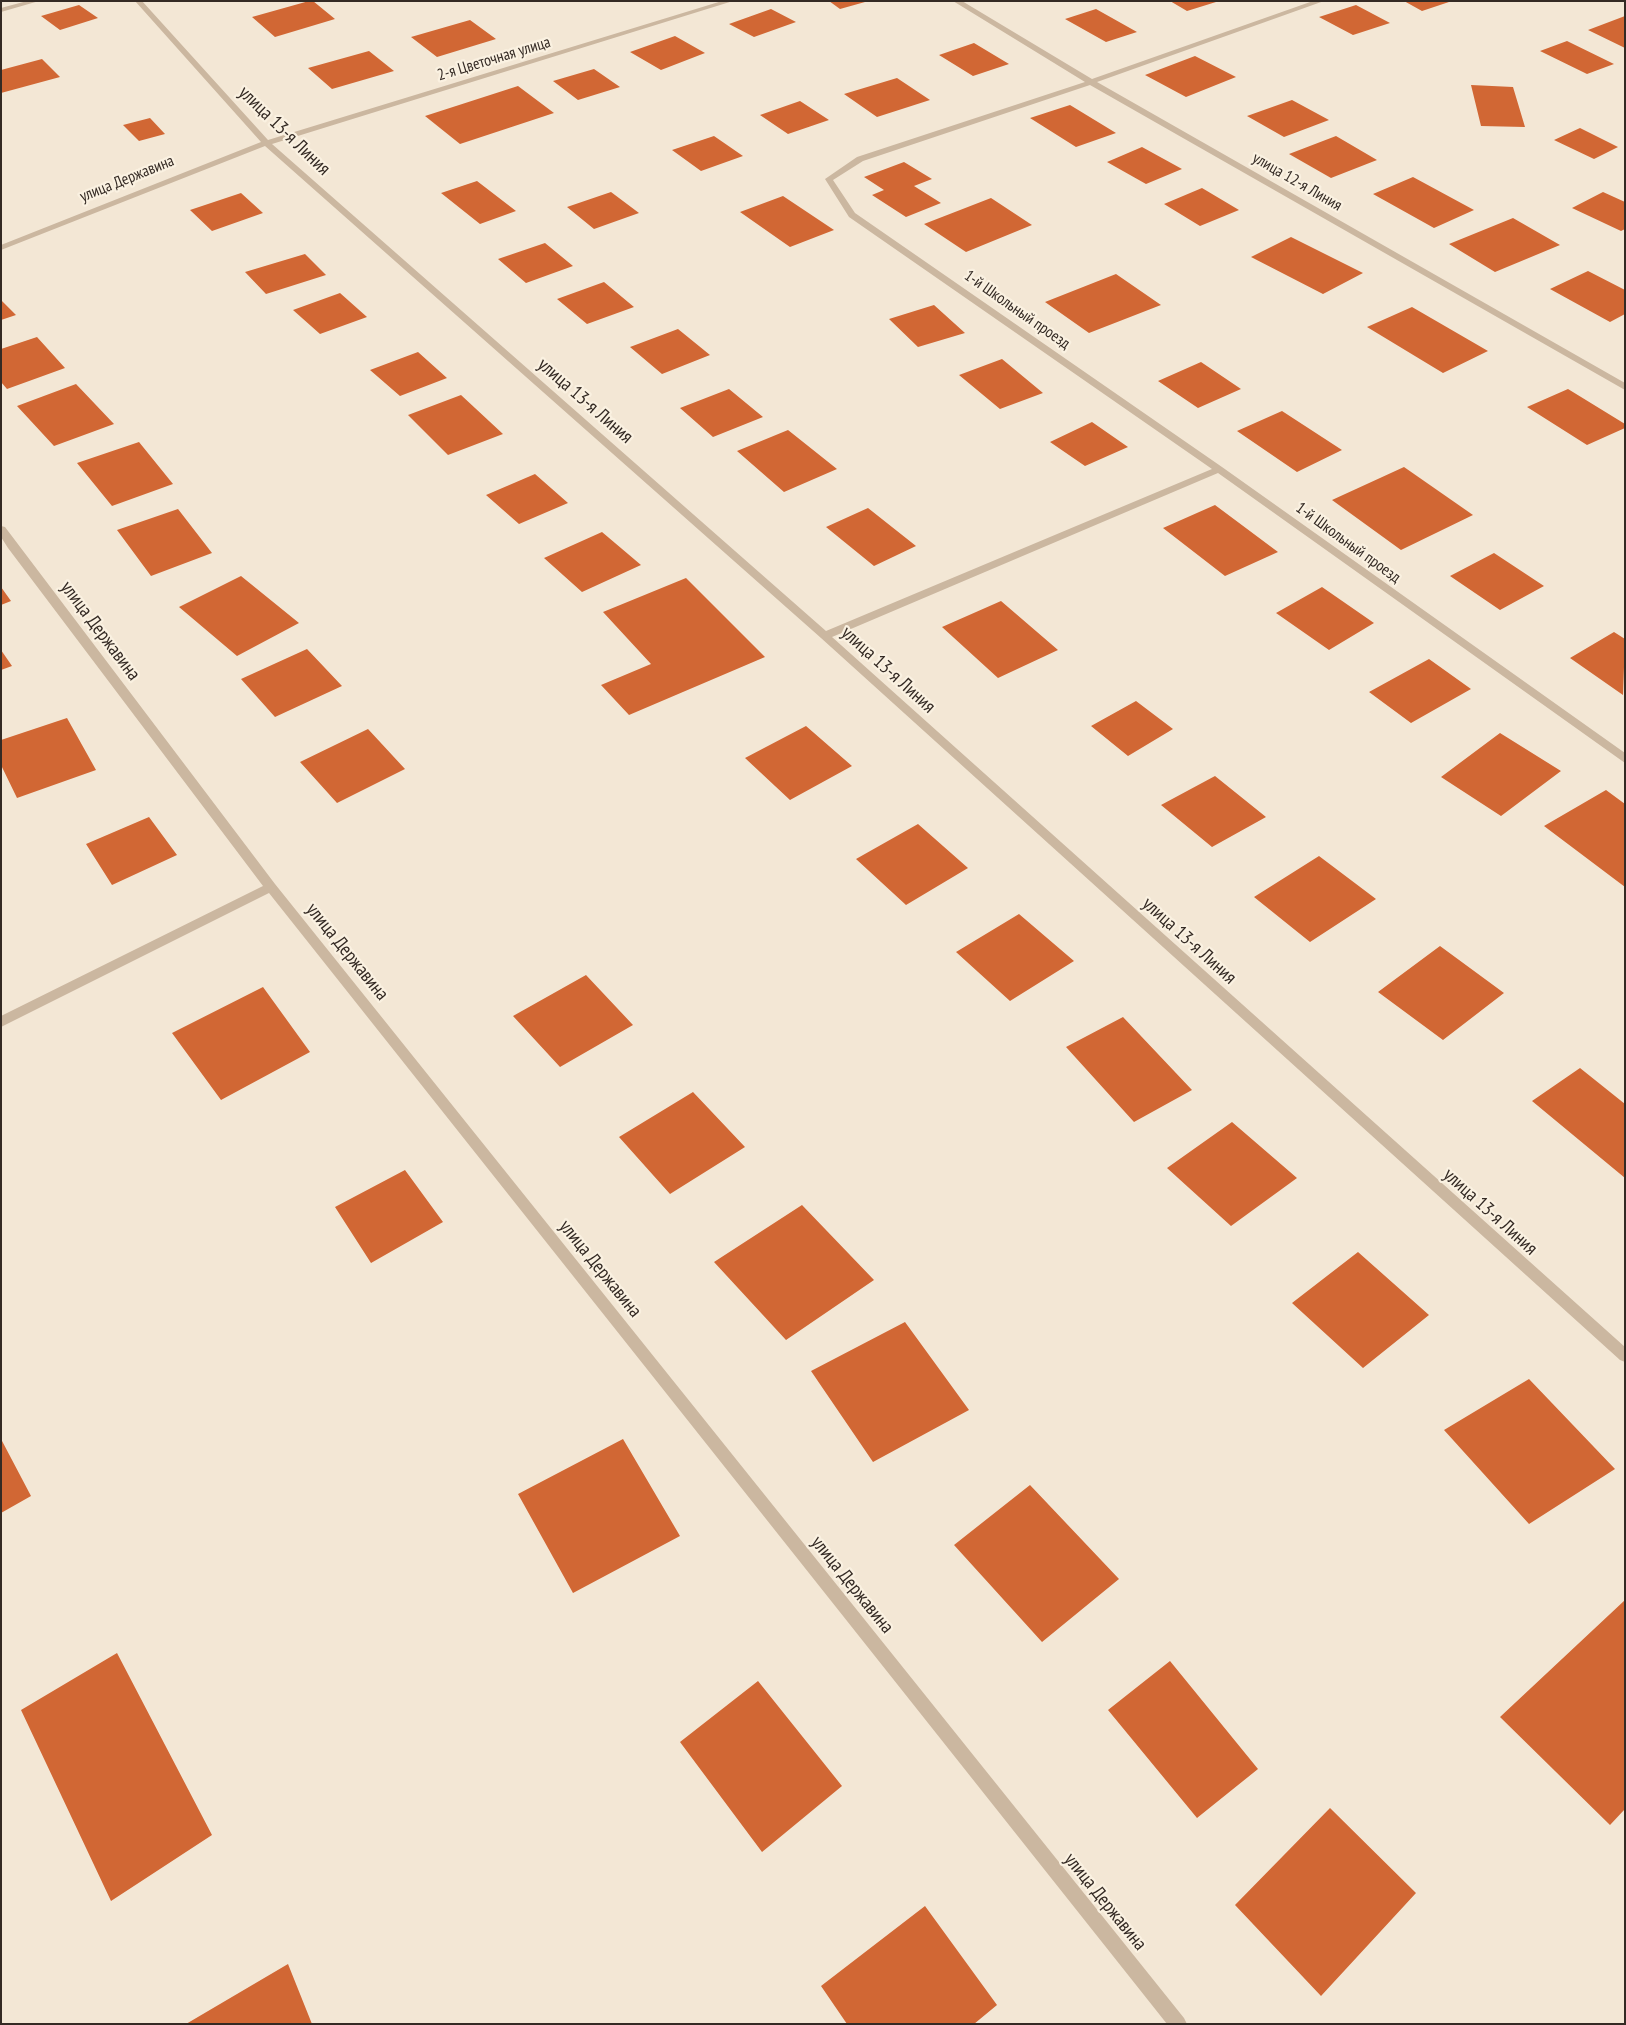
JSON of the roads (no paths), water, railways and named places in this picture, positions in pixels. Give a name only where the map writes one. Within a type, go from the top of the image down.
[{"type":"lane","points":[[1,10],[36,1]]},
{"type":"lane","name":"улица 13-я Линия","points":[[138,1],[266,143],[825,636],[1625,1356]]},
{"type":"lane","name":"2-я Цветочная улица","points":[[266,143],[730,1]]},
{"type":"lane","name":"улица 12-я Линия","points":[[956,1],[1091,82],[1625,387]]},
{"type":"lane","name":"1-й Школьный проезд","points":[[1320,1],[1091,82],[860,159],[829,179],[852,215],[1220,469],[1625,759]]},
{"type":"lane","name":"улица Державина","points":[[1,248],[266,143]]},
{"type":"lane","points":[[825,636],[1220,469]]},
{"type":"lane","name":"улица Державина","points":[[1,530],[6,548],[271,887],[1178,2024]]},
{"type":"lane","points":[[1,1022],[271,887]]}]
